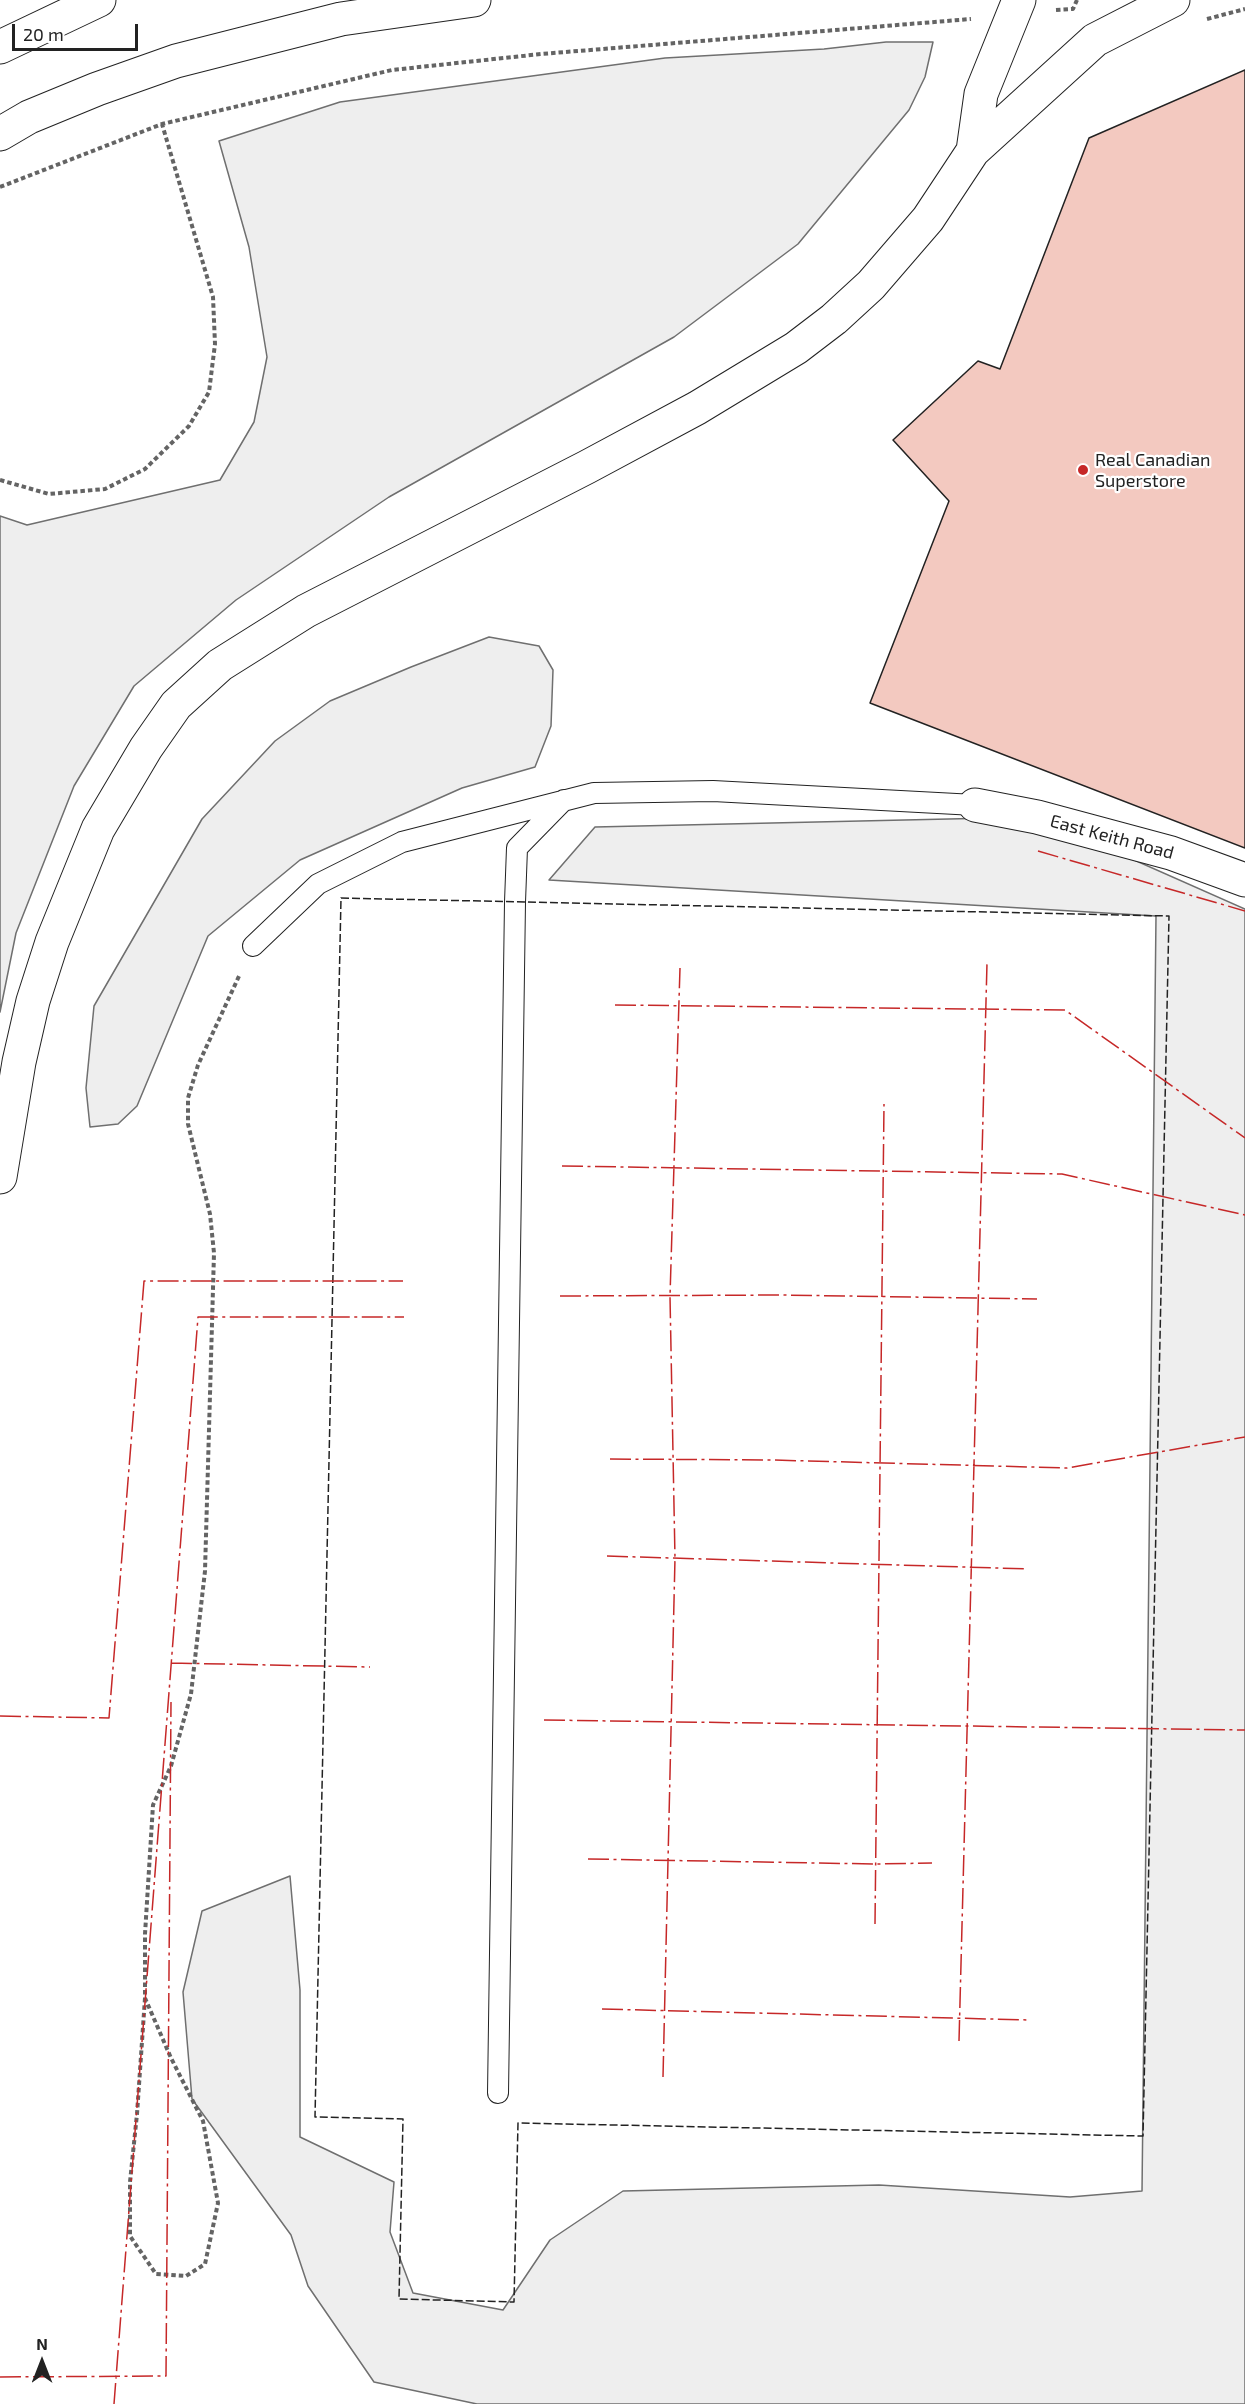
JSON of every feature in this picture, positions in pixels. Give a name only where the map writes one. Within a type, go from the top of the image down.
[{"type":"main road","points":[[0,47],[99,0]]},
{"type":"main road","points":[[0,134],[29,117],[97,89],[176,61],[340,19],[474,0]]},
{"type":"main road","points":[[972,151],[981,94],[1019,0]]},
{"type":"main road","points":[[0,1177],[7,1123],[21,1052],[33,1001],[52,942],[98,829],[146,748],[176,705],[220,665],[306,611],[597,462],[697,408],[796,348],[834,319],[871,285],[928,219],[972,151],[1095,40],[1173,0]]},
{"type":"main road","name":"East Keith Road","points":[[975,805],[1037,817],[1172,853],[1245,880]]},
{"type":"lane","points":[[252,946],[318,884],[402,842],[594,793],[713,791],[975,805]]},
{"type":"lane","points":[[498,2093],[517,848],[564,800]]},
{"type":"path","points":[[0,187],[162,124],[392,70],[541,54],[926,23]]},
{"type":"path","points":[[0,480],[50,495],[105,489],[145,469],[189,426],[208,392],[215,344],[213,297],[162,124]]},
{"type":"path","points":[[145,1998],[171,2058],[203,2121],[218,2204],[205,2264],[186,2276],[156,2274],[130,2236],[130,2182],[145,1998],[145,1934],[153,1805],[171,1766],[191,1694],[205,1571],[214,1253],[210,1214],[188,1124],[188,1098],[198,1065],[252,946]]},
{"type":"shaded area","points":[[886,42],[933,42],[925,77],[909,110],[798,244],[674,337],[389,497],[236,600],[134,686],[74,786],[16,933],[0,1012],[0,516],[27,525],[220,480],[254,422],[267,357],[249,247],[219,141],[340,102],[665,58],[824,49]]},
{"type":"shaded area","points":[[489,637],[539,646],[553,670],[551,726],[535,767],[462,788],[300,860],[208,936],[137,1106],[118,1124],[90,1127],[86,1088],[94,1006],[202,819],[275,741],[330,701]]},
{"type":"shaded area","points":[[1037,817],[1245,909],[1245,2404],[477,2404],[374,2382],[308,2286],[291,2235],[192,2099],[183,1992],[202,1911],[290,1876],[300,1990],[300,2137],[394,2182],[390,2232],[413,2293],[503,2310],[550,2240],[623,2191],[879,2185],[1070,2197],[1142,2191],[1156,916],[549,880],[595,827]]},
{"type":"building","name":"Real Canadian Superstore","points":[[1245,70],[1245,848],[870,703],[949,501],[893,440],[978,361],[1000,369],[1089,138]]},
{"type":"fence","points":[[341,898],[1169,916],[1143,2136],[518,2123],[514,2302],[399,2299],[403,2119],[315,2117],[341,898]]},
{"type":"power","points":[[1038,851],[1245,911]]},
{"type":"power","points":[[959,2041],[987,963]]},
{"type":"power","points":[[663,2077],[675,1558],[670,1296],[680,968]]},
{"type":"power","points":[[615,1005],[1065,1010],[1245,1138]]},
{"type":"power","points":[[875,1924],[884,1104]]},
{"type":"power","points":[[562,1166],[1062,1174],[1245,1215]]},
{"type":"power","points":[[0,1716],[109,1718],[144,1281],[403,1281]]},
{"type":"power","points":[[560,1296],[782,1295],[1037,1299]]},
{"type":"power","points":[[114,2404],[198,1317],[404,1317]]},
{"type":"power","points":[[610,1459],[772,1460],[1067,1468],[1245,1437]]},
{"type":"power","points":[[607,1556],[1028,1569]]},
{"type":"power","points":[[171,1663],[370,1667]]},
{"type":"power","points":[[0,2377],[166,2376],[171,1702]]},
{"type":"power","points":[[544,1720],[1245,1730]]},
{"type":"power","points":[[588,1859],[932,1863]]},
{"type":"power","points":[[602,2009],[1029,2020]]},
{"type":"place","name":"Real Canadian Superstore","points":[[1083,470]]}]
